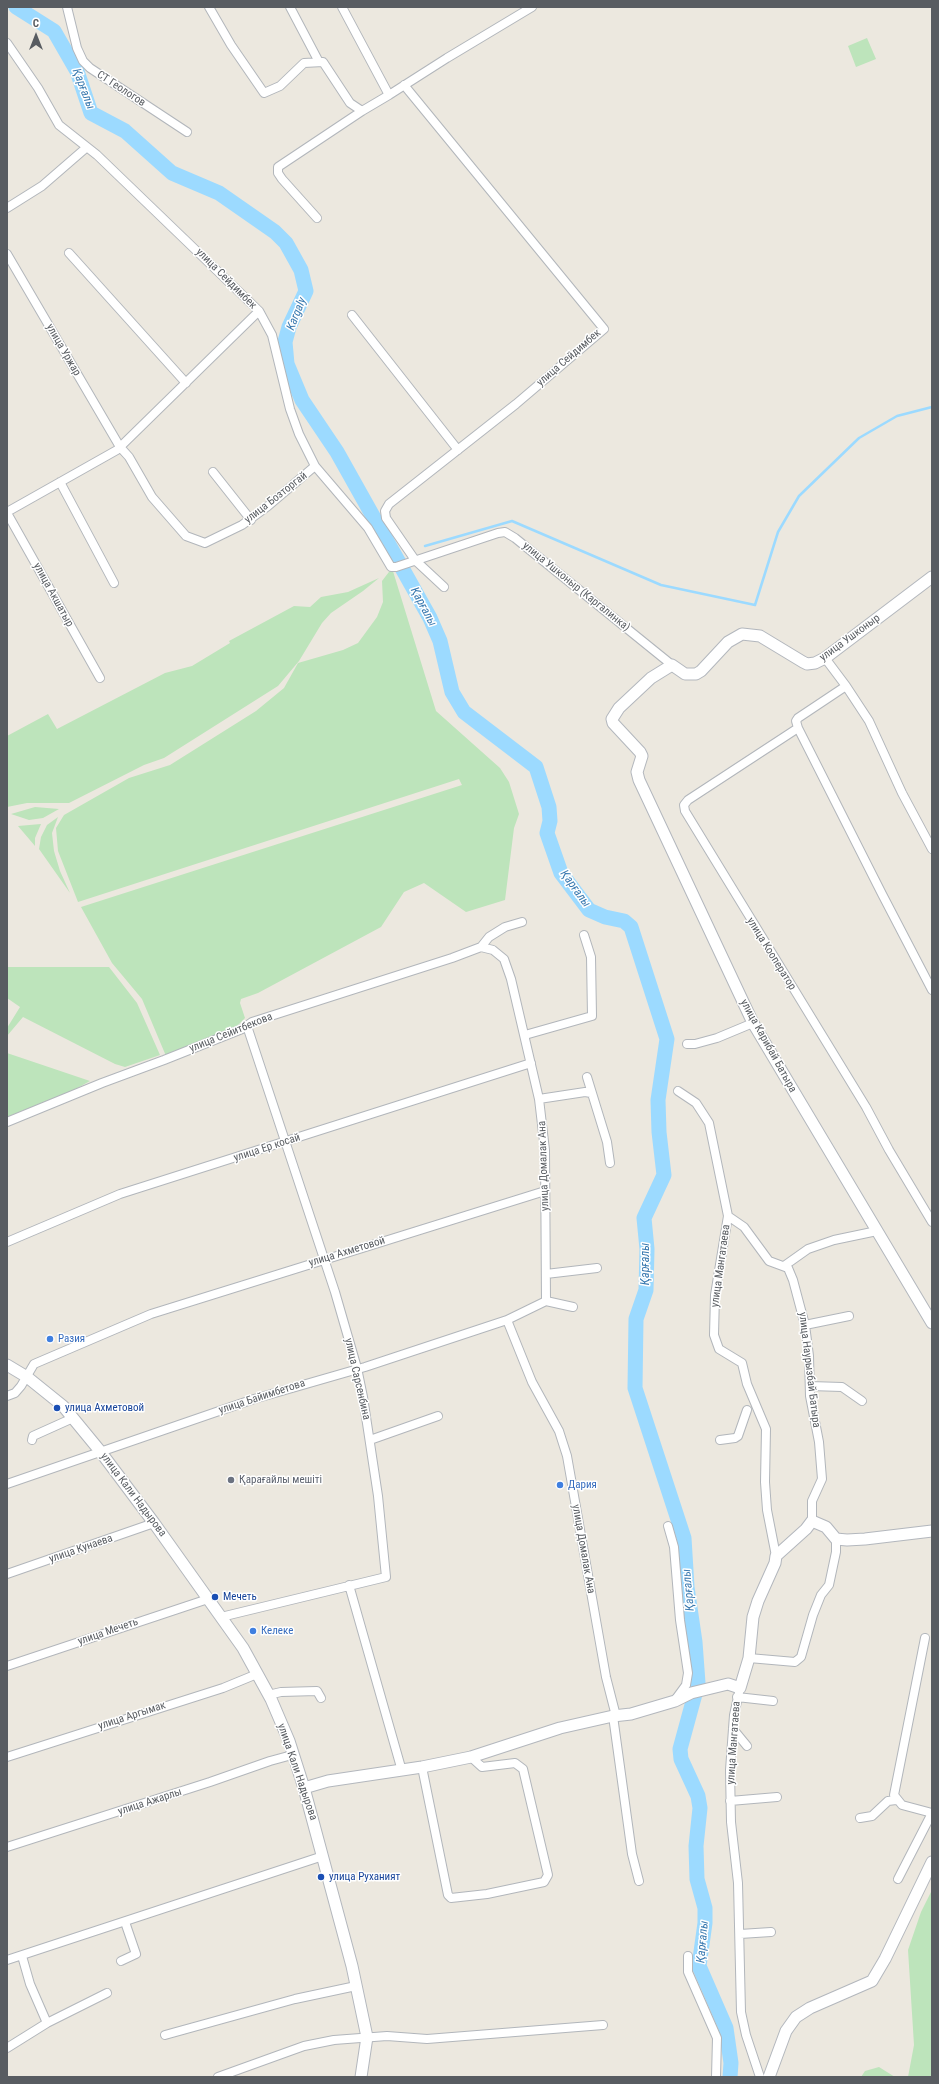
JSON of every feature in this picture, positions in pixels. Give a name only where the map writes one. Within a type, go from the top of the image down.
[{"type":"street","name":"СТ Геологов","points":[[67,7],[77,48],[83,61],[90,68],[187,132]]},
{"type":"street","points":[[209,7],[231,45],[264,94],[280,86],[304,63],[324,62],[328,66],[350,103],[362,111]]},
{"type":"street","points":[[290,7],[319,62]]},
{"type":"street","points":[[342,7],[389,95]]},
{"type":"street","points":[[317,218],[278,173],[278,167],[362,111],[532,7]]},
{"type":"street","name":"улица Сейдимбек","points":[[7,44],[38,88],[59,125],[87,147],[175,229],[259,312],[120,447],[7,513]]},
{"type":"street","name":"улица Сейдимбек","points":[[404,85],[604,329],[516,404],[396,499],[385,511],[386,518],[415,560],[444,587]]},
{"type":"street","points":[[7,208],[42,186],[87,147]]},
{"type":"street","points":[[69,253],[186,382]]},
{"type":"street","name":"улица Уржар","points":[[7,254],[120,447]]},
{"type":"street","name":"улица Бозторгай","points":[[120,447],[129,457],[152,497],[186,536],[205,543],[251,520],[315,466],[304,445],[290,408],[272,336],[259,312]]},
{"type":"street","points":[[352,315],[458,450]]},
{"type":"street","name":"улица Ушконыр (Каргалинка)","points":[[315,466],[368,528],[392,567],[504,532],[515,538],[672,665]]},
{"type":"street","points":[[213,472],[251,520]]},
{"type":"street","points":[[60,482],[114,583]]},
{"type":"street","name":"улица Акшатыр","points":[[7,513],[100,678]]},
{"type":"street","name":"улица Ушконыр","points":[[672,665],[685,674],[696,674],[701,671],[728,642],[742,634],[760,636],[807,664],[815,663],[825,658],[932,577]]},
{"type":"street","points":[[825,658],[869,721],[902,793],[932,849]]},
{"type":"street","name":"улица Карибай Батыра","points":[[672,665],[651,678],[619,708],[612,719],[613,723],[642,756],[637,772],[639,780],[752,1023],[932,1323]]},
{"type":"street","points":[[846,686],[798,718],[796,721],[798,728],[892,915],[932,990]]},
{"type":"street","name":"улица Кооператор","points":[[798,728],[688,800],[684,805],[685,811],[866,1107],[889,1150],[932,1222]]},
{"type":"street","points":[[481,947],[489,937],[505,927],[522,922]]},
{"type":"street","points":[[525,1035],[592,1016],[591,957],[584,935]]},
{"type":"street","name":"улица Сейитбекова","points":[[7,1122],[247,1026],[252,1022],[452,958],[481,947]]},
{"type":"street","name":"улица Домалак Ана","points":[[481,947],[493,950],[504,959],[512,979],[539,1099],[545,1150],[546,1301]]},
{"type":"street","points":[[687,1044],[695,1044],[717,1038],[752,1023]]},
{"type":"street","name":"улица Сарсенбина","points":[[221,1617],[386,1577],[370,1440],[357,1368],[324,1259],[247,1026]]},
{"type":"street","name":"улица Ер косай","points":[[7,1242],[120,1194],[531,1063]]},
{"type":"street","points":[[587,1077],[606,1142],[610,1163]]},
{"type":"street","name":"улица Мангатаева","points":[[678,1090],[696,1103],[709,1123],[728,1216],[721,1269],[716,1284],[714,1335],[719,1349],[742,1363],[747,1384],[766,1429],[765,1482],[767,1510],[776,1556],[775,1564],[758,1601],[753,1617],[749,1658],[738,1692],[730,1770],[730,1801],[738,1883],[741,2012],[746,2035],[760,2077]]},
{"type":"street","points":[[539,1099],[585,1092],[591,1093]]},
{"type":"street","name":"улица Ахметовой","points":[[7,1396],[15,1393],[27,1377],[34,1364],[151,1314],[545,1191]]},
{"type":"street","points":[[728,1216],[744,1226],[769,1261],[784,1266],[808,1249],[834,1240],[877,1231]]},
{"type":"street","name":"улица Наурызбай Батыра","points":[[784,1266],[788,1268],[793,1280],[805,1325],[809,1356],[810,1396],[819,1442],[822,1479],[812,1502],[812,1521]]},
{"type":"street","points":[[546,1274],[597,1268]]},
{"type":"street","points":[[546,1301],[573,1307]]},
{"type":"street","name":"улица Байимбетова","points":[[7,1484],[254,1399],[507,1320],[546,1301]]},
{"type":"street","points":[[805,1325],[849,1316]]},
{"type":"street","name":"улица Домалак Ана","points":[[507,1320],[532,1382],[559,1432],[567,1456],[606,1677],[615,1716],[632,1854],[640,1880]]},
{"type":"street","name":"улица Кали Надырова","points":[[7,1365],[27,1377],[63,1406],[100,1451],[154,1523],[243,1648],[268,1695],[289,1741],[292,1755],[304,1788],[356,1986],[367,2037],[361,2077]]},
{"type":"street","points":[[810,1386],[842,1388],[862,1401]]},
{"type":"street","points":[[720,1440],[738,1436],[744,1410],[758,1409]]},
{"type":"street","points":[[370,1440],[438,1416]]},
{"type":"street","points":[[32,1440],[34,1436],[73,1418]]},
{"type":"street","points":[[749,1658],[795,1662],[801,1657],[813,1615],[821,1594],[829,1585],[836,1552],[836,1539],[826,1527],[812,1521],[806,1529],[776,1556]]},
{"type":"street","name":"улица Кунаева","points":[[7,1574],[154,1523]]},
{"type":"street","points":[[668,1526],[674,1547],[680,1620],[688,1673],[686,1685],[675,1700]]},
{"type":"street","points":[[836,1539],[865,1539],[932,1531]]},
{"type":"street","points":[[349,1585],[402,1771]]},
{"type":"street","name":"улица Мечеть","points":[[7,1666],[208,1599]]},
{"type":"street","points":[[898,1879],[932,1813],[902,1805],[896,1800],[894,1795],[925,1638]]},
{"type":"street","name":"улица Аргымак","points":[[7,1757],[223,1688],[257,1674]]},
{"type":"street","points":[[304,1788],[328,1781],[422,1768],[471,1757],[560,1728],[631,1714],[696,1692],[728,1684],[738,1692],[772,1701]]},
{"type":"street","points":[[268,1695],[281,1692],[317,1691],[321,1698]]},
{"type":"street","points":[[733,1729],[747,1746]]},
{"type":"street","name":"улица Ажарлы","points":[[7,1848],[292,1755]]},
{"type":"street","points":[[422,1768],[448,1895],[451,1898],[487,1894],[544,1882],[548,1875],[523,1769],[515,1763],[482,1767],[471,1757]]},
{"type":"street","points":[[730,1801],[777,1797]]},
{"type":"street","points":[[860,1818],[872,1816],[888,1801],[896,1800]]},
{"type":"street","points":[[7,1960],[323,1856]]},
{"type":"street","points":[[770,2077],[786,2031],[796,2017],[810,2008],[872,1981],[885,1960],[932,1862]]},
{"type":"street","points":[[121,1961],[136,1954],[125,1922]]},
{"type":"street","points":[[740,1934],[771,1932]]},
{"type":"street","points":[[22,1956],[30,1984],[47,2023]]},
{"type":"street","points":[[688,1956],[688,1972],[717,2038],[716,2077]]},
{"type":"street","points":[[165,2035],[295,1999],[356,1986]]},
{"type":"street","points":[[7,2048],[47,2023],[107,1993]]},
{"type":"street","points":[[218,2077],[304,2046],[367,2037],[427,2039],[603,2025]]},
{"type":"green space","points":[[867,38],[876,59],[856,67],[848,46]]},
{"type":"green space","points":[[392,568],[436,711],[500,768],[509,782],[519,814],[514,828],[505,900],[466,912],[424,883],[404,892],[381,927],[258,993],[241,999],[240,1003],[245,1018],[236,1027],[166,1056],[142,999],[112,963],[81,907],[462,785],[459,779],[78,902],[58,851],[56,828],[64,815],[129,778],[170,765],[256,711],[284,688],[298,663],[343,650],[358,643],[377,617],[383,602],[382,581]]},
{"type":"green space","points":[[379,578],[331,613],[322,623],[299,661],[278,686],[164,758],[144,765],[69,803],[27,803],[7,807],[7,736],[48,714],[57,729],[165,673],[192,666],[230,643],[229,641],[294,606],[310,607],[321,597],[348,592]]},
{"type":"green space","points":[[35,807],[59,809],[43,818],[29,820],[11,814]]},
{"type":"green space","points":[[58,817],[52,833],[54,851],[60,871],[70,893],[39,849],[41,837],[47,825]]},
{"type":"green space","points":[[41,824],[35,838],[35,846],[18,826]]},
{"type":"green space","points":[[7,967],[109,967],[137,1003],[160,1055],[125,1067],[115,1064],[23,1017],[7,1036],[7,1028],[20,1007],[7,998]]},
{"type":"green space","points":[[7,1053],[90,1081],[72,1091],[7,1117]]},
{"type":"green space","points":[[932,1890],[932,2077],[908,2077],[914,2045],[908,1950],[921,1912]]},
{"type":"green space","points":[[879,2067],[895,2077],[861,2077],[865,2071]]},
{"type":"waterway","name":"Қарғалы","points":[[16,7],[54,31],[77,71],[91,113],[125,131],[172,173],[219,193],[275,232],[286,243],[301,270],[306,291],[289,327],[285,342],[287,364],[302,400],[337,452],[430,618],[440,641],[452,692],[464,712],[536,767],[549,807],[550,821],[547,833],[561,873],[589,910],[605,917],[624,921],[631,927],[667,1039],[658,1100],[659,1132],[664,1175],[644,1218],[647,1249],[646,1290],[636,1319],[635,1388],[684,1538],[687,1587],[695,1642],[698,1683],[680,1749],[681,1759],[698,1796],[700,1808],[696,1846],[697,1879],[705,1908],[705,1923],[699,1966],[726,2028],[731,2063],[730,2077]]},
{"type":"waterway","points":[[425,546],[512,521],[661,585],[755,605],[778,532],[799,496],[859,438],[897,416],[932,407]]},
{"type":"place","name":"Разия","points":[[50,1339]]},
{"type":"place","name":"улица Ахметовой","points":[[57,1408]]},
{"type":"place","name":"Қарағайлы мешіті","points":[[231,1480]]},
{"type":"place","name":"Дария","points":[[560,1485]]},
{"type":"place","name":"Мечеть","points":[[215,1597]]},
{"type":"place","name":"Келеке","points":[[253,1631]]},
{"type":"place","name":"улица Руханият","points":[[321,1877]]},
{"type":"water label","name":"Kargaly","points":[[297,314]]}]
